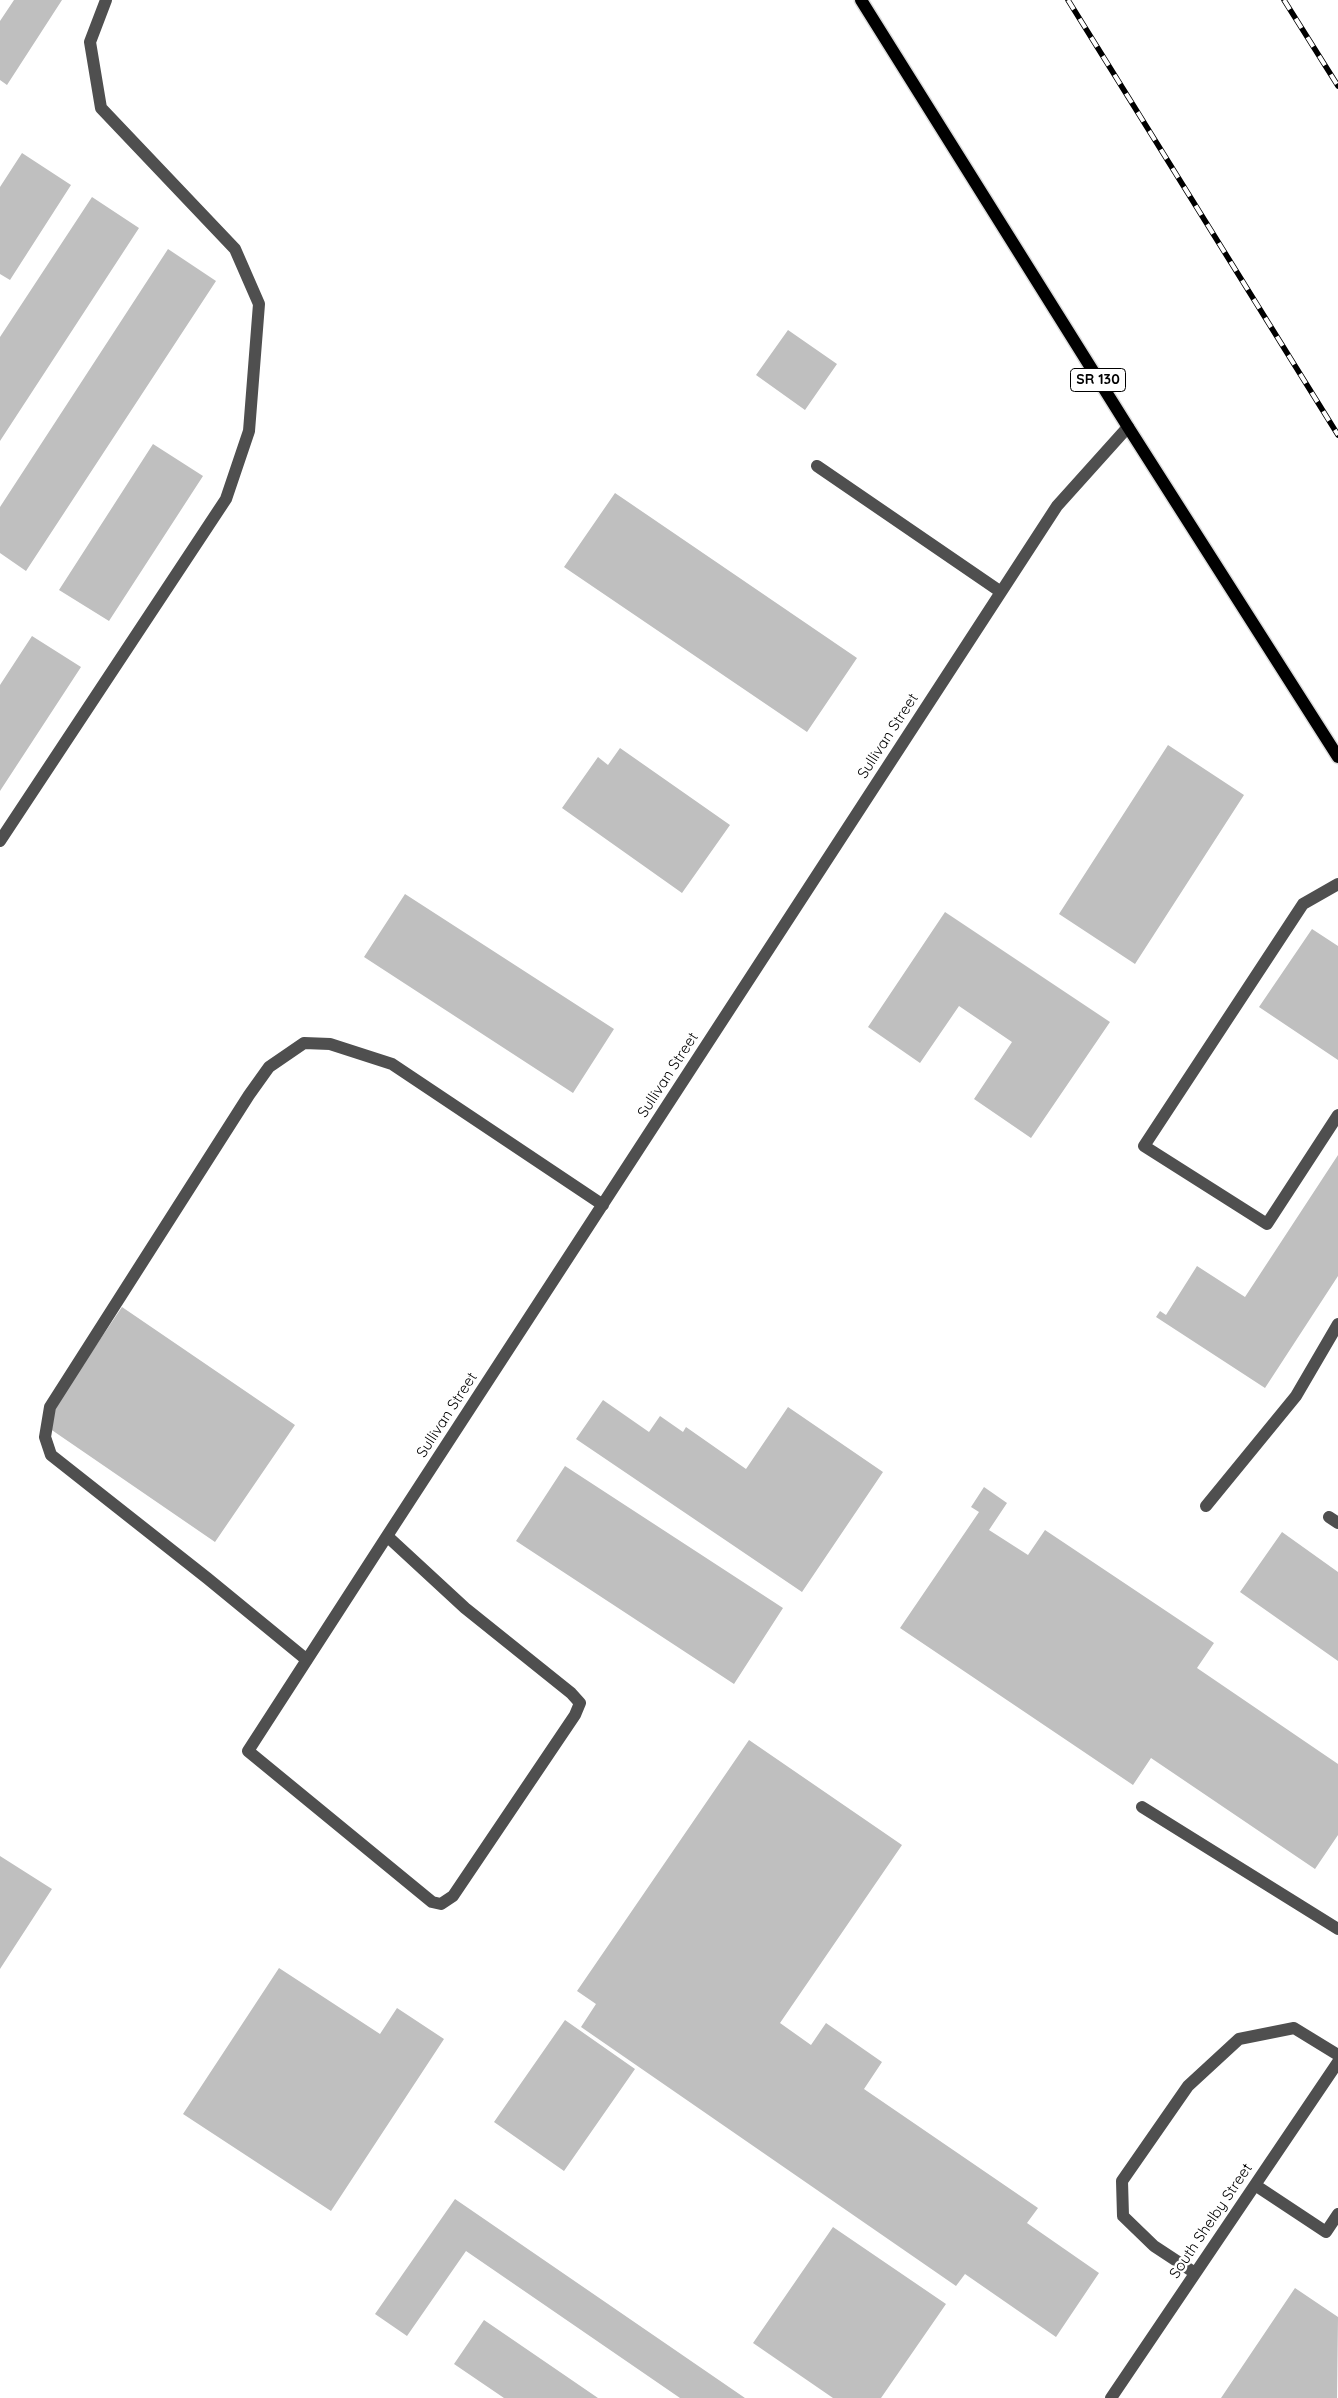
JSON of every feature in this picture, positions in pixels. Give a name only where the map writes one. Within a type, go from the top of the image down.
[{"type":"main road","name":"SR 130","points":[[861,0],[1338,758]]},
{"type":"street","points":[[0,841],[226,498],[249,431],[259,304],[235,250],[101,108],[90,42],[106,0]]},
{"type":"street","name":"Sullivan Street","points":[[387,1536],[465,1608],[571,1693],[580,1703],[574,1716],[453,1896],[441,1904],[432,1902],[248,1751],[387,1536],[1057,506],[1128,427]]},
{"type":"street","points":[[817,466],[1001,592]]},
{"type":"street","points":[[1338,884],[1303,904],[1144,1146],[1267,1224],[1338,1115]]},
{"type":"street","points":[[307,1660],[207,1578],[51,1455],[44,1437],[50,1407],[249,1095],[269,1067],[304,1044],[330,1044],[392,1064],[603,1205]]},
{"type":"street","points":[[1206,1506],[1296,1396],[1338,1324]]},
{"type":"street","points":[[1142,1807],[1338,1928]]},
{"type":"street","points":[[1195,2273],[1154,2246],[1123,2216],[1122,2181],[1188,2086],[1239,2039],[1294,2028],[1338,2055]]},
{"type":"street","name":"South Shelby Street","points":[[1111,2398],[1338,2062]]},
{"type":"street","points":[[1255,2185],[1326,2232],[1338,2214]]},
{"type":"building","points":[[14,0],[62,0],[7,85],[0,80],[0,21]]},
{"type":"building","points":[[22,153],[71,185],[10,280],[0,274],[0,187]]},
{"type":"building","points":[[92,197],[139,228],[0,441],[0,337]]},
{"type":"building","points":[[168,249],[216,281],[26,571],[0,553],[0,507]]},
{"type":"building","points":[[788,330],[837,364],[805,410],[756,375]]},
{"type":"building","points":[[153,444],[203,476],[109,621],[59,590]]},
{"type":"building","points":[[615,493],[857,658],[807,732],[564,567]]},
{"type":"building","points":[[32,636],[81,667],[0,791],[0,685]]},
{"type":"building","points":[[1168,745],[1244,795],[1135,964],[1059,914]]},
{"type":"building","points":[[620,748],[730,825],[682,893],[562,808],[598,757],[608,765]]},
{"type":"building","points":[[405,894],[614,1029],[573,1093],[364,957]]},
{"type":"building","points":[[945,912],[1110,1022],[1031,1138],[974,1099],[1012,1042],[959,1006],[920,1063],[868,1027]]},
{"type":"building","points":[[1312,929],[1338,946],[1338,1060],[1259,1007]]},
{"type":"building","points":[[1338,1155],[1338,1276],[1265,1388],[1156,1317],[1160,1311],[1166,1315],[1197,1266],[1245,1297]]},
{"type":"building","points":[[122,1307],[295,1425],[215,1542],[43,1424]]},
{"type":"building","points":[[603,1400],[649,1432],[660,1416],[683,1432],[686,1427],[746,1469],[788,1407],[883,1472],[802,1592],[576,1439]]},
{"type":"building","points":[[565,1466],[783,1608],[734,1684],[516,1541]]},
{"type":"building","points":[[984,1487],[1007,1503],[989,1530],[1028,1555],[1045,1530],[1214,1643],[1197,1668],[1338,1764],[1338,1835],[1315,1869],[1151,1758],[1133,1785],[900,1628],[979,1512],[971,1507]]},
{"type":"building","points":[[1282,1532],[1338,1572],[1338,1661],[1240,1592]]},
{"type":"building","points":[[749,1740],[902,1845],[780,2023],[811,2045],[826,2023],[882,2062],[864,2089],[1038,2208],[1027,2223],[1099,2273],[1056,2337],[965,2274],[956,2286],[581,2027],[596,2004],[577,1991]]},
{"type":"building","points":[[0,1856],[52,1889],[0,1969]]},
{"type":"building","points":[[279,1968],[380,2034],[397,2008],[444,2039],[331,2211],[183,2114]]},
{"type":"building","points":[[565,2020],[635,2069],[564,2171],[494,2122]]},
{"type":"building","points":[[455,2199],[745,2398],[680,2398],[466,2251],[407,2336],[375,2314]]},
{"type":"building","points":[[833,2227],[946,2304],[881,2398],[833,2398],[753,2343]]},
{"type":"building","points":[[1295,2288],[1338,2317],[1337,2398],[1221,2398]]},
{"type":"building","points":[[484,2320],[598,2398],[504,2398],[454,2364]]},
{"type":"railway","points":[[1068,0],[1338,435]]},
{"type":"railway","points":[[1284,0],[1338,86]]}]
